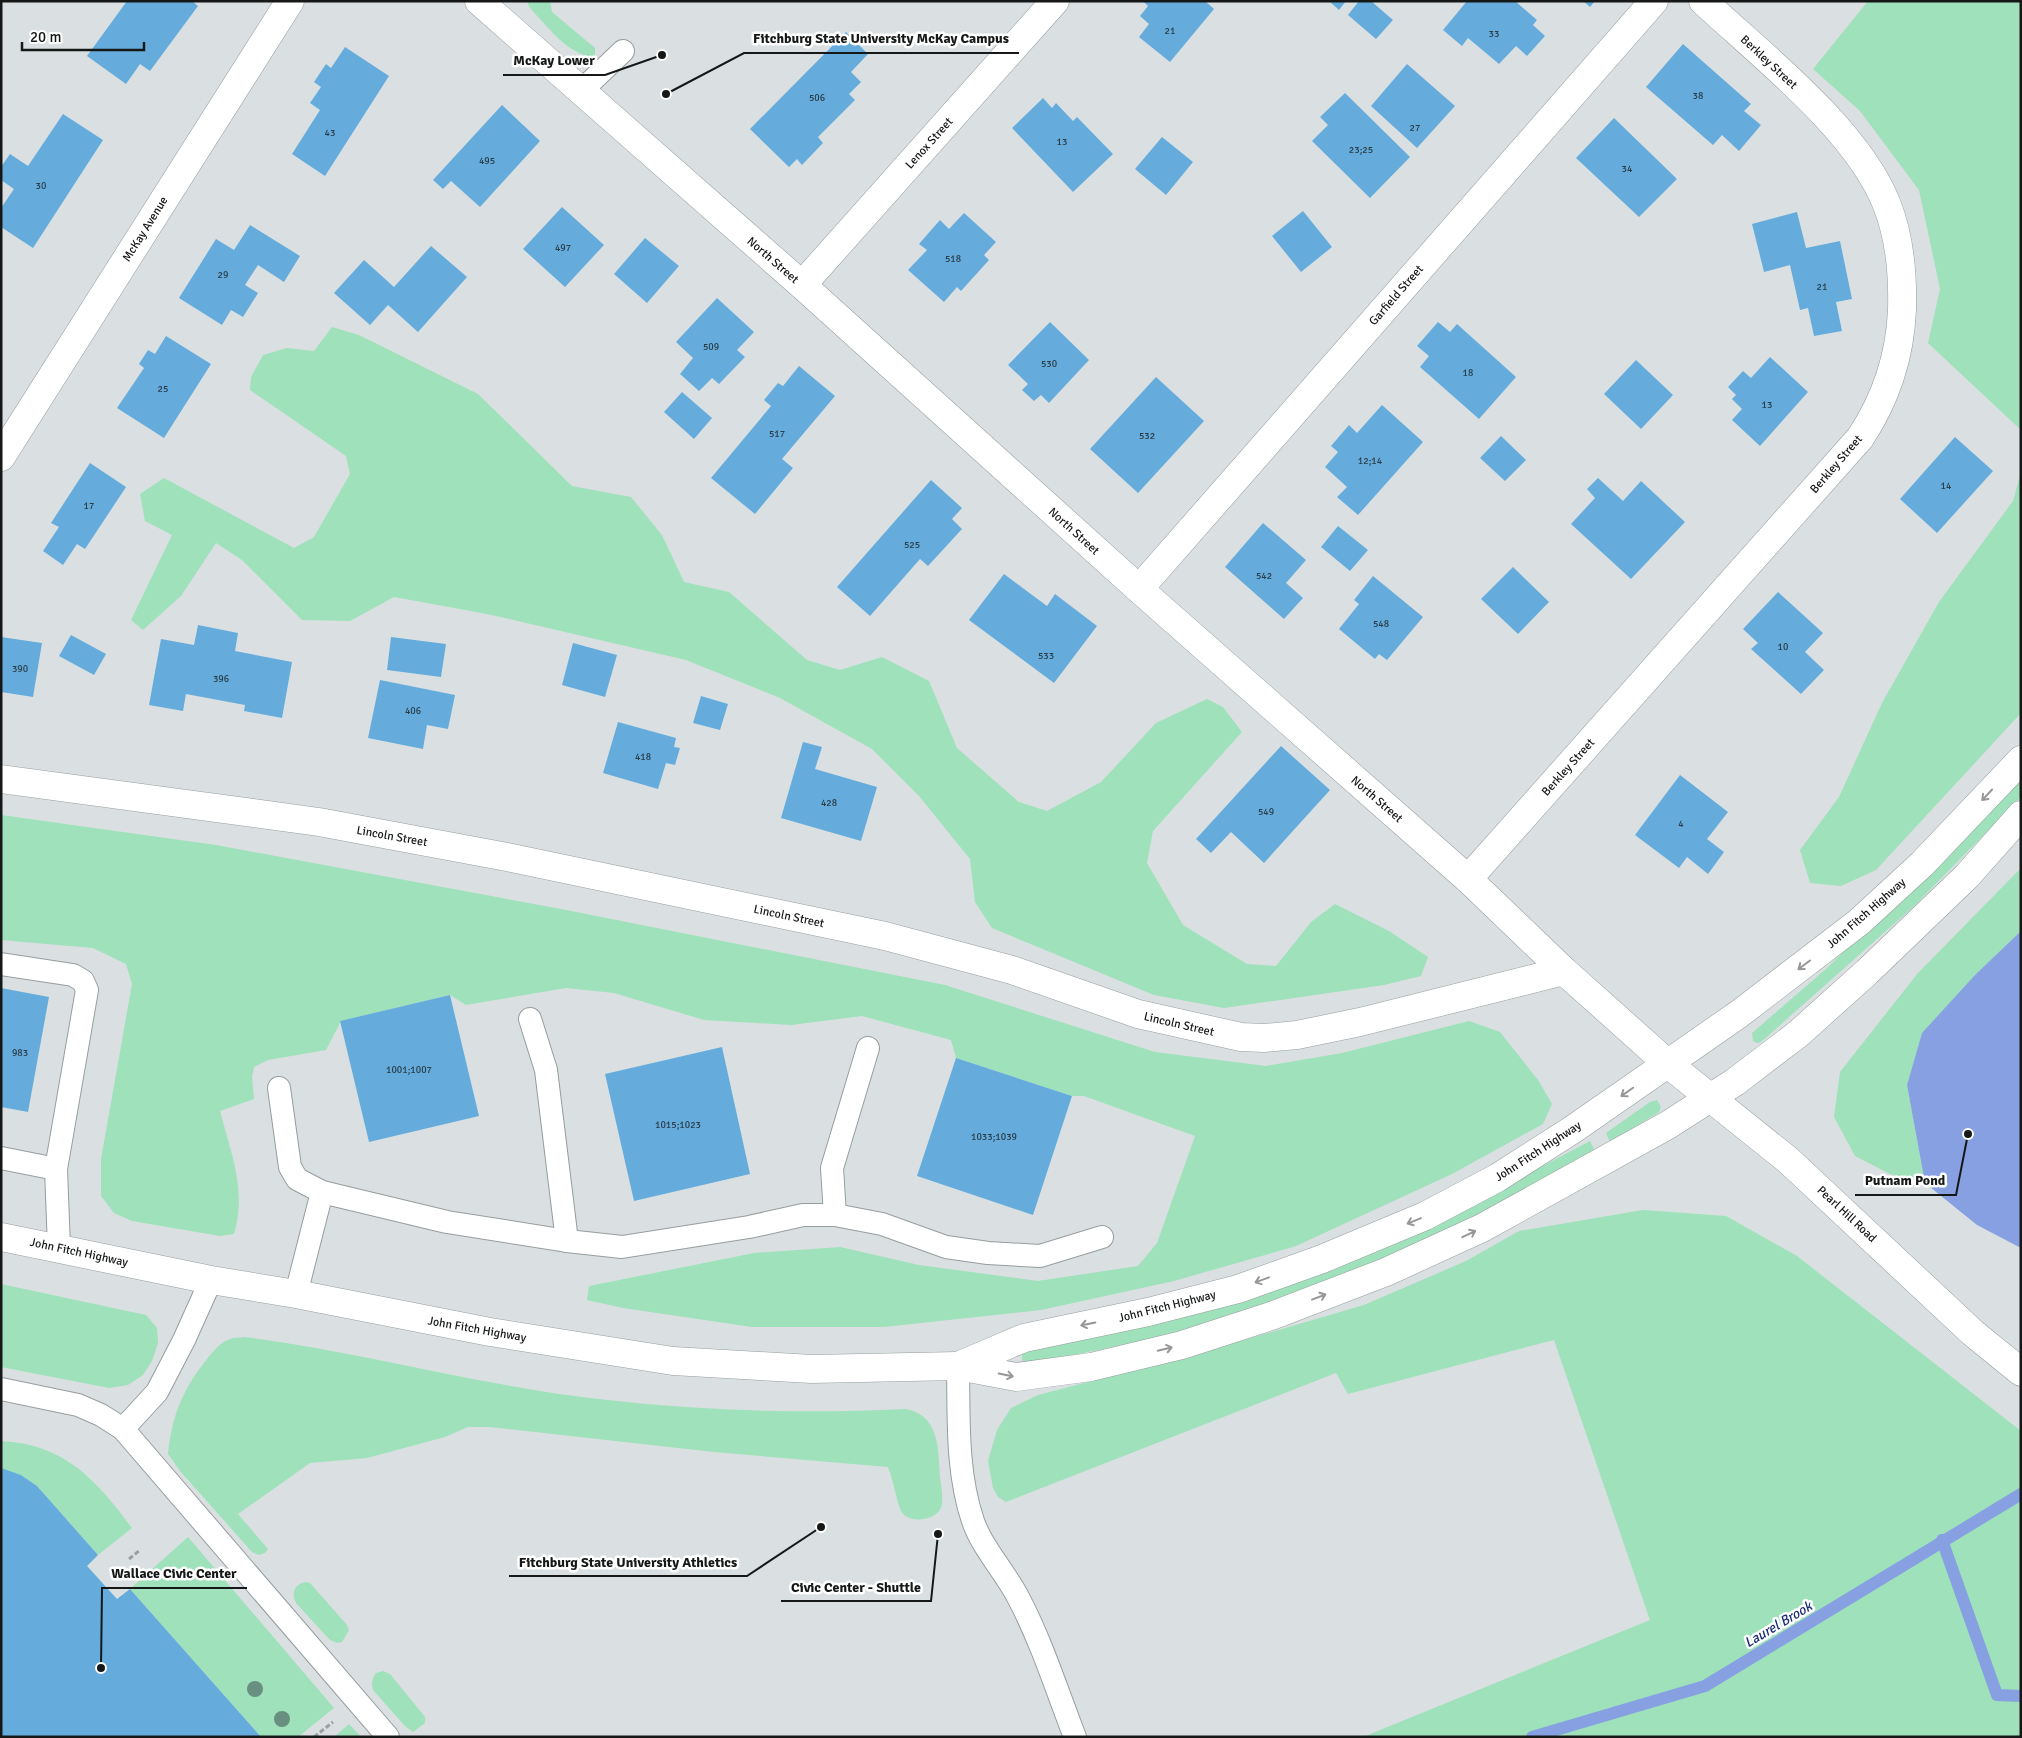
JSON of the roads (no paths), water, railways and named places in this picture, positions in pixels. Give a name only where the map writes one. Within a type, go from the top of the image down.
[{"type":"street","name":"McKay Avenue","points":[[1,457],[290,1]]},
{"type":"street","name":"Lenox Street","points":[[802,285],[1055,1]]},
{"type":"street","name":"Garfield Street","points":[[1138,589],[1654,1]]},
{"type":"street","name":"Berkley Street","points":[[1468,879],[1860,438],[1872,420],[1888,385],[1898,345],[1902,294],[1900,260],[1887,204],[1862,160],[1816,105],[1703,1]]},
{"type":"street","name":"North Street","points":[[483,3],[802,285],[1138,589],[1468,879],[1564,971],[1667,1063]]},
{"type":"street","name":"John Fitch Highway","points":[[958,1366],[1024,1338],[1148,1312],[1238,1288],[1322,1259],[1426,1216],[1497,1178],[1572,1130],[1739,1014],[1859,922],[1922,864],[2021,760]]},
{"type":"street","name":"Lincoln Street","points":[[1,779],[319,822],[526,861],[885,936],[1012,970],[1138,1014],[1241,1037],[1264,1038],[1297,1035],[1360,1022],[1564,971]]},
{"type":"street","name":"John Fitch Highway","points":[[1,1237],[211,1280],[296,1294],[490,1332],[673,1361],[812,1369],[958,1366],[1016,1377],[1091,1366],[1182,1345],[1274,1314],[1386,1272],[1482,1228],[1610,1158],[1711,1098],[1798,1034],[1867,972],[1967,876],[2021,815]]},
{"type":"street","name":"Pearl Hill Road","points":[[1667,1063],[1788,1160],[1973,1333],[2021,1372]]},
{"type":"lane","points":[[581,91],[623,51]]},
{"type":"lane","points":[[1,964],[74,975],[83,981],[87,990],[56,1169],[58,1248]]},
{"type":"lane","points":[[530,1019],[546,1070],[567,1241]]},
{"type":"lane","points":[[835,1215],[832,1168],[868,1048]]},
{"type":"lane","points":[[279,1088],[290,1167],[298,1179],[322,1192],[447,1222],[622,1248],[749,1227],[803,1215],[835,1215],[882,1224],[946,1247],[988,1253],[1040,1256],[1102,1237]]},
{"type":"lane","points":[[1,1158],[56,1169]]},
{"type":"lane","points":[[296,1294],[322,1192]]},
{"type":"lane","points":[[123,1428],[157,1392],[184,1340],[211,1280]]},
{"type":"lane","points":[[958,1366],[959,1437],[962,1478],[973,1522],[993,1558],[1012,1585],[1028,1616],[1075,1737]]},
{"type":"lane","points":[[1,1389],[78,1405],[101,1415],[123,1428],[388,1737]]},
{"type":"water","points":[[2021,931],[2021,1248],[1977,1225],[1925,1183],[1907,1085],[1922,1033],[1975,975]]},
{"type":"waterway","name":"Laurel Brook","points":[[1532,1737],[1705,1686],[2021,1494]]},
{"type":"waterway","points":[[1942,1540],[1997,1695],[2021,1696]]},
{"type":"place","name":"McKay Lower","points":[[662,55]]},
{"type":"place","name":"Fitchburg State University McKay Campus","points":[[666,94]]},
{"type":"place","name":"Putnam Pond","points":[[1968,1134]]},
{"type":"place","name":"Fitchburg State University Athletics","points":[[821,1527]]},
{"type":"place","name":"Civic Center - Shuttle","points":[[938,1534]]},
{"type":"place","name":"Wallace Civic Center","points":[[101,1668]]}]
